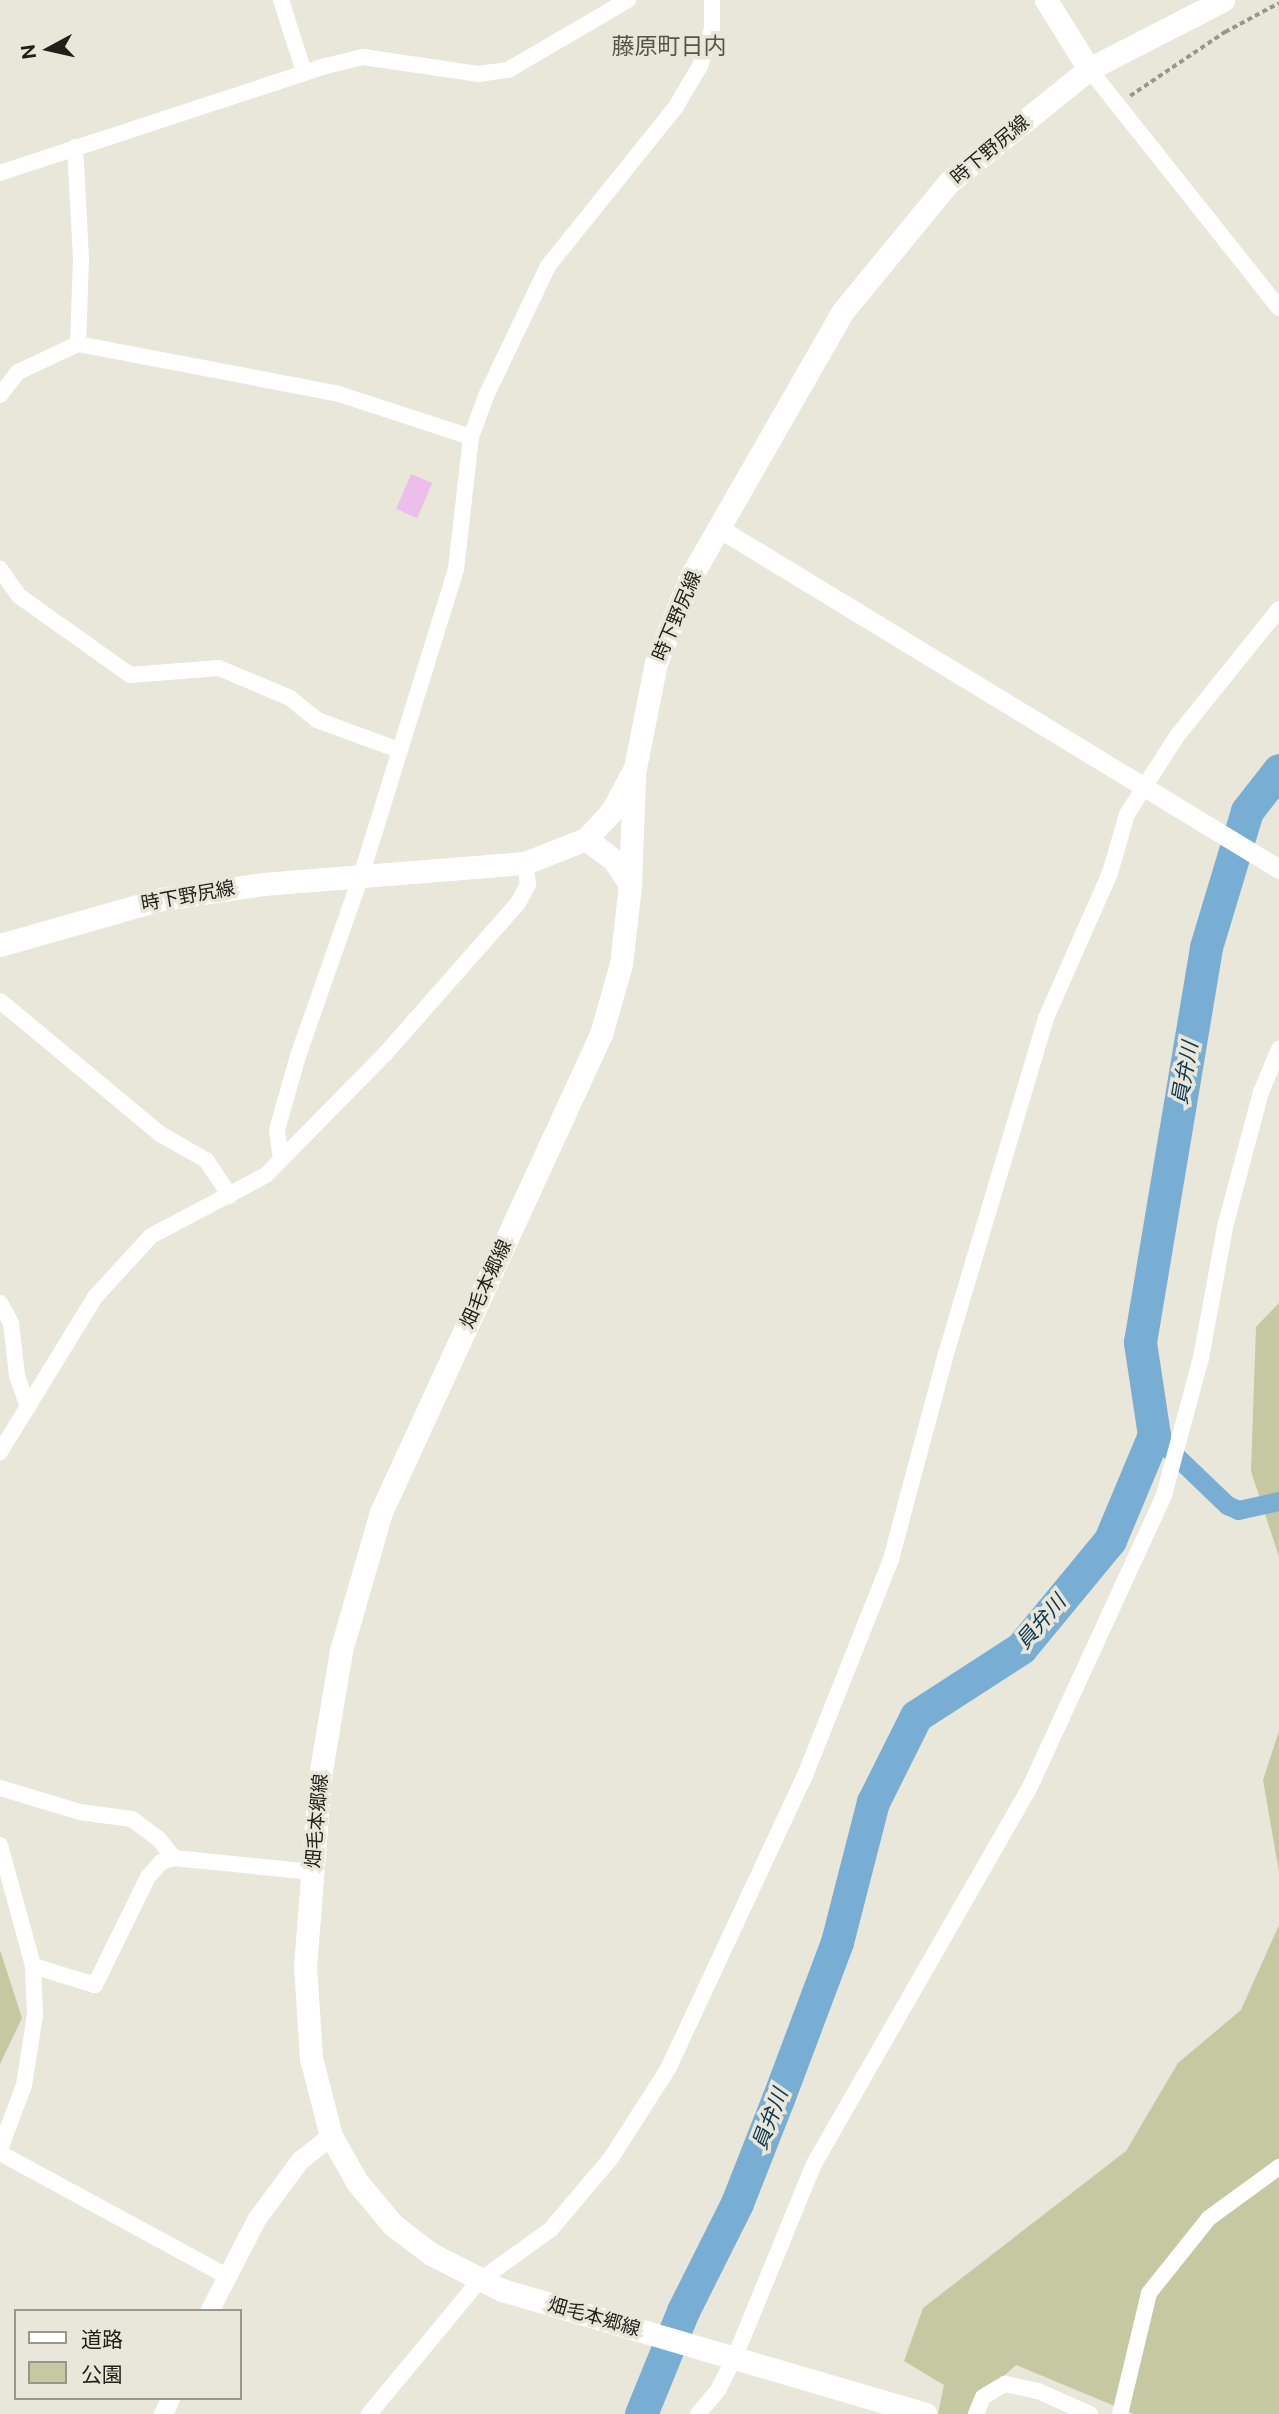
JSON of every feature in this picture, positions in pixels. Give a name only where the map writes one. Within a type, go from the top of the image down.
[{"type":"main road","points":[[1046,0],[1089,69]]},
{"type":"main road","name":"時下野尻線","points":[[0,945],[162,899],[263,884],[525,863],[586,839],[612,811],[635,768],[656,663],[690,578],[843,311],[895,244],[949,183],[1089,69],[1223,0]]},
{"type":"main road","name":"畑毛本郷線","points":[[635,768],[630,885],[621,964],[601,1034],[381,1512],[341,1651],[320,1776],[305,1965],[311,2058],[331,2136],[357,2182],[393,2225],[431,2254],[502,2290],[925,2414]]},
{"type":"main road","points":[[586,839],[614,860],[630,885]]},
{"type":"street","points":[[282,0],[304,72]]},
{"type":"street","points":[[0,173],[304,72],[363,58],[478,74],[508,70],[628,0]]},
{"type":"street","points":[[281,1159],[277,1130],[361,876],[456,569],[471,437],[486,396],[548,266],[675,108],[700,66],[712,30],[712,0]]},
{"type":"street","points":[[1089,69],[1115,107],[1279,308]]},
{"type":"street","points":[[75,147],[81,260],[78,344]]},
{"type":"street","points":[[0,395],[18,372],[78,344],[298,384],[471,437]]},
{"type":"street","points":[[720,529],[1279,869]]},
{"type":"street","points":[[0,569],[19,596],[130,674],[219,668],[290,698],[317,720],[399,750]]},
{"type":"street","points":[[369,2414],[480,2281],[551,2229],[611,2158],[668,2069],[804,1778],[891,1559],[944,1357],[1046,1018],[1110,873],[1127,814],[1141,787],[1279,608]]},
{"type":"street","points":[[0,1452],[95,1297],[151,1236],[230,1196],[265,1175],[281,1159],[385,1054],[517,903],[528,884],[525,863]]},
{"type":"street","points":[[0,1001],[160,1134],[206,1160],[230,1196]]},
{"type":"street","points":[[698,2414],[718,2390],[734,2360],[814,2164],[1029,1789],[1164,1495],[1201,1358],[1225,1227],[1261,1093],[1279,1049]]},
{"type":"street","points":[[0,1303],[11,1323],[17,1376],[28,1407]]},
{"type":"street","points":[[0,1788],[80,1812],[132,1819],[159,1839],[174,1858]]},
{"type":"street","points":[[0,1845],[33,1966],[35,2015],[24,2085],[0,2151],[225,2275]]},
{"type":"street","points":[[33,1966],[95,1985],[148,1877],[161,1862],[174,1858],[312,1872]]},
{"type":"street","points":[[210,2309],[225,2275],[257,2218],[300,2160],[331,2136]]},
{"type":"street","points":[[1120,2414],[1149,2293],[1209,2218],[1279,2167]]},
{"type":"street","points":[[976,2414],[983,2397],[1005,2384],[1038,2391],[1090,2414]]},
{"type":"path","points":[[1115,107],[1225,32],[1279,3]]},
{"type":"green space","points":[[1279,1303],[1279,1557],[1251,1471],[1256,1327]]},
{"type":"green space","points":[[1279,1731],[1279,1872],[1263,1780]]},
{"type":"green space","points":[[1279,1925],[1279,2414],[1134,2414],[1016,2365],[970,2407],[972,2414],[938,2414],[944,2385],[904,2361],[923,2308],[1126,2151],[1178,2063],[1241,2010]]},
{"type":"green space","points":[[0,1950],[22,2018],[0,2064]]},
{"type":"building","points":[[411,474],[432,483],[417,518],[396,509]]},
{"type":"waterway","name":"員弁川","points":[[641,2414],[683,2311],[737,2203],[778,2099],[837,1942],[873,1802],[916,1716],[1021,1648],[1110,1540],[1154,1435],[1140,1342],[1206,947],[1247,811],[1279,770]]},
{"type":"waterway","points":[[1154,1435],[1227,1505],[1238,1510],[1279,1501]]},
{"type":"district","name":"藤原町日内","points":[[669,46]]}]
